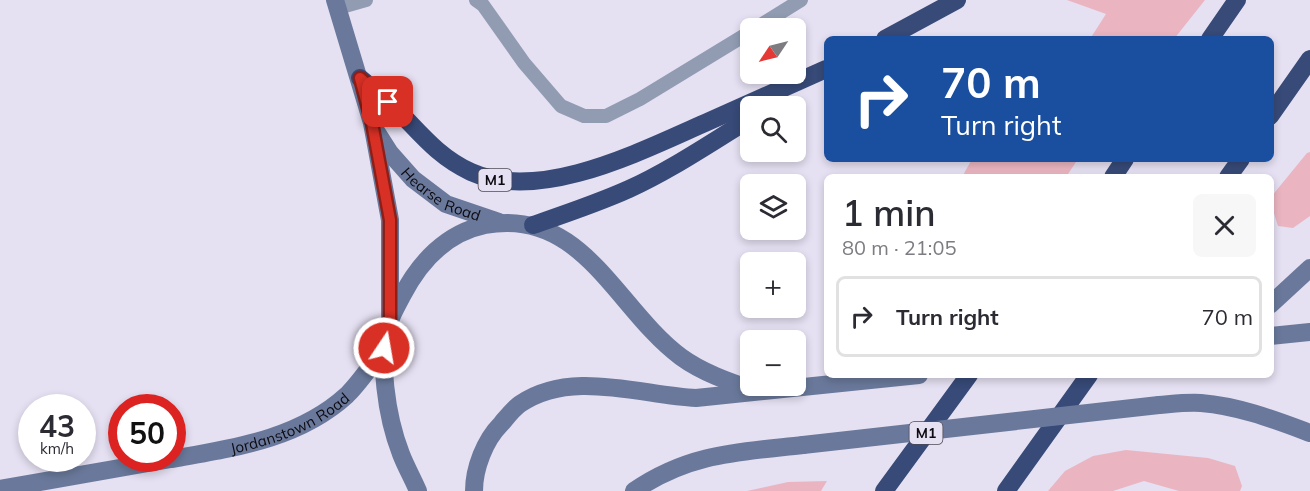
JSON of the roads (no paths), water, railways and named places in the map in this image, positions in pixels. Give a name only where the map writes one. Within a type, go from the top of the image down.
[{"type":"highway","points":[[891,36],[957,0]]},
{"type":"highway","points":[[1212,36],[1237,0]]},
{"type":"highway","points":[[1274,110],[1310,59]]},
{"type":"highway","name":"M1","points":[[360,78],[443,156],[471,172],[493,179],[524,182],[563,176],[627,157],[824,71]]},
{"type":"highway","name":"M1","points":[[786,96],[824,71]]},
{"type":"highway","points":[[533,225],[629,189],[675,165],[740,125]]},
{"type":"highway","name":"M1","points":[[884,491],[967,378]]},
{"type":"highway","points":[[1006,491],[1087,378]]},
{"type":"main road","name":"Hearse Road","points":[[337,4],[372,123],[390,220],[390,320]]},
{"type":"main road","name":"Hearse Road","points":[[372,123],[390,153],[413,179],[446,204],[501,222]]},
{"type":"main road","points":[[418,491],[400,453],[386,396],[384,348],[390,320],[408,286],[428,257],[464,231],[501,222],[533,225],[562,238],[604,275],[651,329],[682,357],[720,378],[740,385]]},
{"type":"main road","points":[[1274,301],[1310,268]]},
{"type":"main road","points":[[1274,336],[1310,332]]},
{"type":"main road","name":"Jordanstown Road","points":[[186,456],[272,438],[302,426],[348,394],[384,348]]},
{"type":"main road","points":[[806,387],[893,378]]},
{"type":"main road","points":[[474,491],[479,461],[486,444],[497,428],[520,405],[546,391],[571,386],[606,386],[666,396],[696,398],[740,393]]},
{"type":"main road","points":[[634,491],[654,478],[688,462],[720,454],[1159,405],[1200,403],[1248,411],[1273,418],[1310,434]]},
{"type":"main road","name":"Jordanstown Road","points":[[0,489],[108,470]]},
{"type":"lane","points":[[337,4],[366,0]]},
{"type":"lane","points":[[476,0],[483,5],[524,63],[561,106],[584,116],[606,116],[640,99],[740,38]]},
{"type":"lane","points":[[772,18],[801,0]]}]
